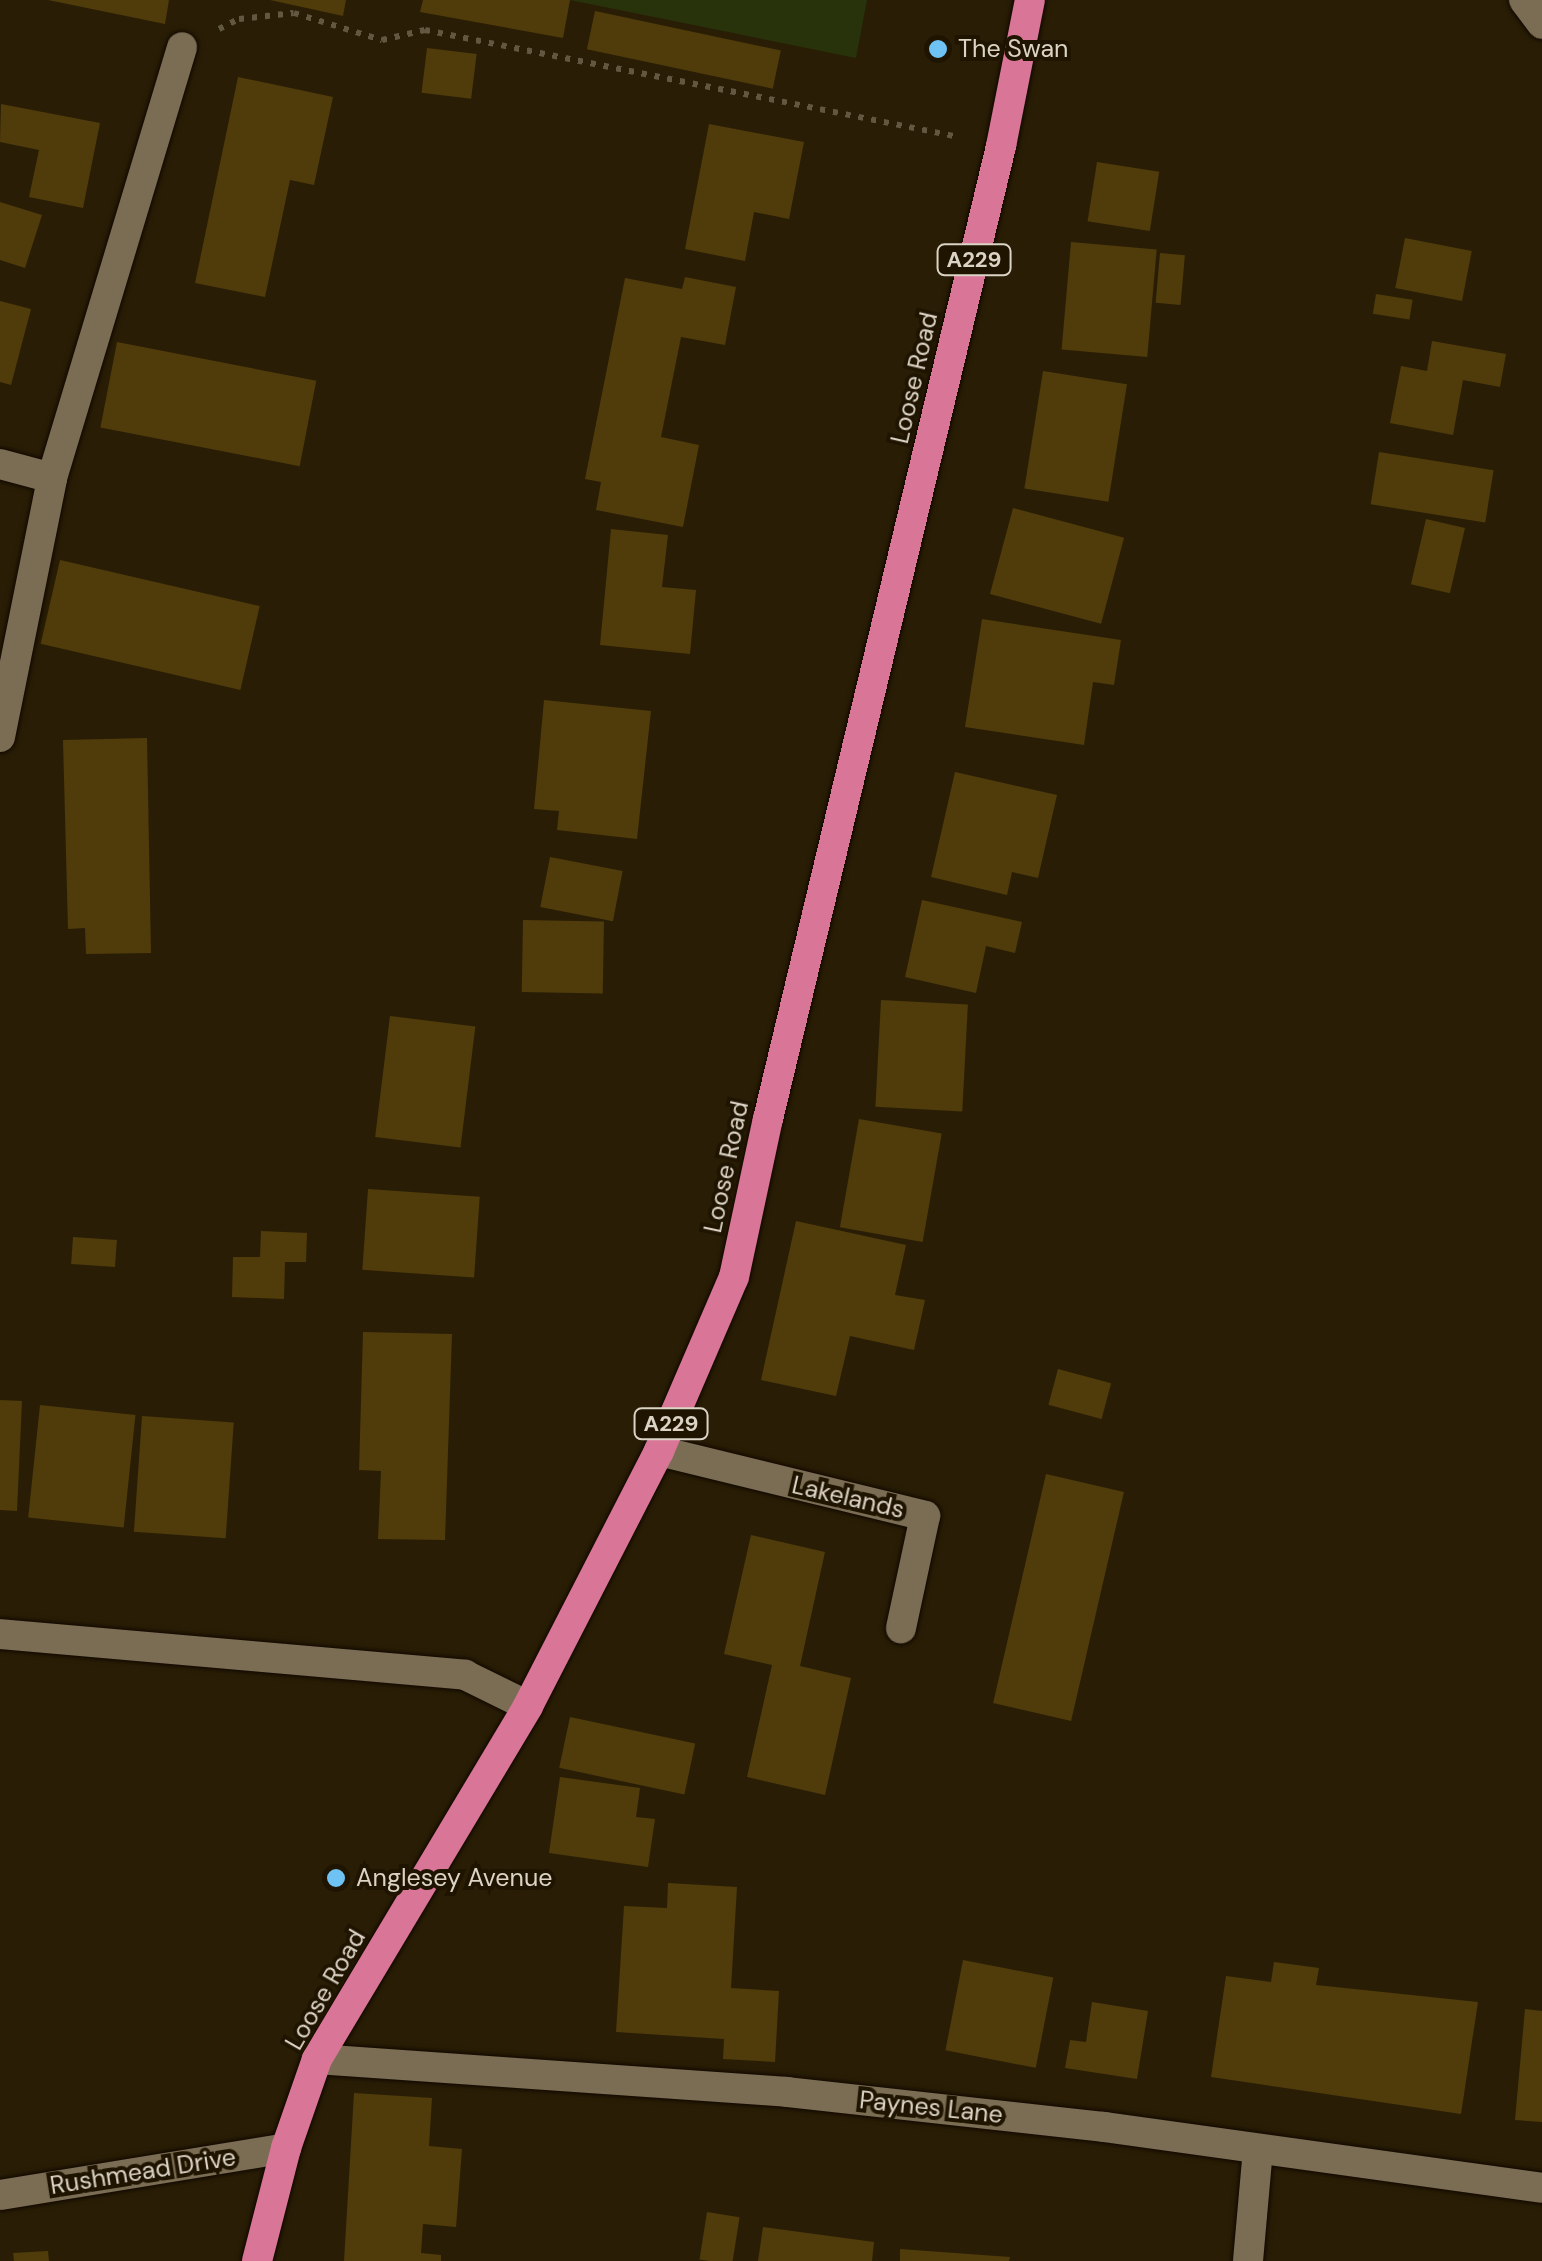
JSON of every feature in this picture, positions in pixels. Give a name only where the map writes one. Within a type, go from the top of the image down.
[{"type":"highway","name":"Loose Road","points":[[257,2261],[286,2148],[316,2059],[528,1706],[659,1451],[734,1277],[768,1118],[1001,146],[1030,0]]},
{"type":"street","points":[[1524,0],[1542,24]]},
{"type":"street","points":[[0,738],[52,478],[182,46]]},
{"type":"street","points":[[0,464],[52,478]]},
{"type":"street","name":"Lakelands","points":[[659,1451],[926,1516],[901,1628]]},
{"type":"street","points":[[0,1634],[464,1676],[528,1706]]},
{"type":"street","name":"Paynes Lane","points":[[316,2059],[787,2092],[1104,2127],[1542,2188]]},
{"type":"street","name":"Rushmead Drive","points":[[0,2195],[286,2148]]},
{"type":"street","points":[[1248,2261],[1258,2150]]},
{"type":"path","points":[[182,46],[239,19],[294,14],[382,40],[425,30],[1001,146]]},
{"type":"green space","points":[[570,0],[867,0],[856,58]]},
{"type":"building","points":[[48,0],[169,0],[165,24]]},
{"type":"building","points":[[270,0],[346,0],[343,16]]},
{"type":"building","points":[[423,0],[570,0],[563,38],[420,12]]},
{"type":"building","points":[[595,11],[781,51],[773,89],[587,49]]},
{"type":"building","points":[[427,48],[477,54],[471,99],[422,93]]},
{"type":"building","points":[[238,77],[333,97],[314,185],[290,180],[265,297],[195,283]]},
{"type":"building","points":[[1,104],[100,123],[83,208],[29,197],[39,150],[0,142]]},
{"type":"building","points":[[709,124],[804,142],[789,219],[754,212],[745,261],[685,249]]},
{"type":"building","points":[[1097,162],[1159,172],[1150,231],[1088,221]]},
{"type":"building","points":[[0,202],[42,215],[25,268],[0,260]]},
{"type":"building","points":[[1405,238],[1472,251],[1462,301],[1395,288]]},
{"type":"building","points":[[1071,242],[1157,249],[1147,357],[1062,350]]},
{"type":"building","points":[[1160,253],[1185,255],[1181,305],[1156,303]]},
{"type":"building","points":[[685,277],[736,287],[725,345],[681,337],[661,437],[699,445],[683,527],[596,510],[601,482],[585,479],[625,278],[682,289]]},
{"type":"building","points":[[1376,294],[1413,300],[1409,320],[1373,314]]},
{"type":"building","points":[[0,301],[31,309],[11,385],[0,382]]},
{"type":"building","points":[[1432,341],[1506,354],[1500,387],[1463,380],[1453,435],[1390,423],[1401,366],[1427,371]]},
{"type":"building","points":[[117,342],[316,381],[300,466],[100,427]]},
{"type":"building","points":[[1043,371],[1127,384],[1108,502],[1024,489]]},
{"type":"building","points":[[1379,452],[1494,470],[1485,522],[1371,504]]},
{"type":"building","points":[[1013,508],[1124,538],[1101,624],[990,594]]},
{"type":"building","points":[[1426,519],[1465,528],[1450,593],[1411,584]]},
{"type":"building","points":[[611,529],[668,535],[662,587],[696,590],[690,654],[600,645]]},
{"type":"building","points":[[60,560],[260,606],[240,690],[41,644]]},
{"type":"building","points":[[982,619],[1121,640],[1114,685],[1093,682],[1084,745],[965,727]]},
{"type":"building","points":[[544,700],[651,711],[637,839],[557,830],[559,811],[534,809]]},
{"type":"building","points":[[147,738],[151,953],[86,954],[85,928],[68,929],[63,740]]},
{"type":"building","points":[[955,772],[1057,795],[1038,878],[1012,872],[1007,895],[931,877]]},
{"type":"building","points":[[550,857],[623,871],[613,921],[540,907]]},
{"type":"building","points":[[922,900],[1022,922],[1015,953],[986,946],[976,993],[905,977]]},
{"type":"building","points":[[523,920],[604,921],[603,993],[522,992]]},
{"type":"building","points":[[881,1000],[968,1005],[962,1111],[875,1107]]},
{"type":"building","points":[[390,1016],[475,1026],[460,1148],[375,1137]]},
{"type":"building","points":[[859,1119],[942,1134],[923,1242],[840,1227]]},
{"type":"building","points":[[368,1189],[480,1197],[474,1278],[362,1270]]},
{"type":"building","points":[[796,1221],[906,1245],[895,1295],[925,1300],[914,1350],[850,1336],[836,1396],[761,1380]]},
{"type":"building","points":[[261,1231],[307,1233],[306,1262],[285,1262],[284,1299],[232,1297],[233,1257],[260,1257]]},
{"type":"building","points":[[73,1237],[117,1240],[115,1267],[71,1264]]},
{"type":"building","points":[[363,1332],[452,1334],[445,1540],[378,1539],[381,1471],[359,1470]]},
{"type":"building","points":[[1058,1369],[1111,1383],[1102,1419],[1048,1405]]},
{"type":"building","points":[[0,1400],[22,1401],[17,1511],[0,1510]]},
{"type":"building","points":[[40,1405],[135,1415],[124,1527],[28,1517]]},
{"type":"building","points":[[142,1416],[234,1422],[226,1538],[134,1532]]},
{"type":"building","points":[[1046,1474],[1124,1492],[1071,1721],[993,1703]]},
{"type":"building","points":[[751,1535],[825,1552],[800,1666],[851,1678],[825,1795],[747,1777],[772,1665],[724,1654]]},
{"type":"building","points":[[570,1717],[695,1744],[684,1794],[559,1768]]},
{"type":"building","points":[[560,1777],[640,1788],[636,1817],[655,1819],[648,1867],[549,1853]]},
{"type":"building","points":[[668,1883],[737,1887],[731,1988],[779,1991],[775,2062],[723,2059],[724,2039],[616,2032],[624,1906],[667,1908]]},
{"type":"building","points":[[963,1960],[1053,1978],[1036,2068],[945,2050]]},
{"type":"building","points":[[1274,1962],[1319,1968],[1316,1985],[1478,2002],[1461,2114],[1211,2077],[1226,1976],[1271,1982]]},
{"type":"building","points":[[1092,2002],[1148,2011],[1137,2079],[1065,2068],[1070,2040],[1086,2042]]},
{"type":"building","points":[[1525,2009],[1542,2011],[1542,2122],[1515,2120]]},
{"type":"building","points":[[354,2093],[432,2098],[429,2146],[462,2149],[456,2227],[423,2224],[421,2253],[441,2255],[441,2261],[344,2261]]},
{"type":"building","points":[[707,2212],[740,2217],[733,2261],[699,2259]]},
{"type":"building","points":[[763,2227],[874,2242],[872,2261],[758,2261]]},
{"type":"building","points":[[900,2249],[1010,2257],[1009,2261],[900,2261]]},
{"type":"building","points":[[48,2251],[49,2261],[14,2261],[13,2253]]},
{"type":"place","name":"The Swan","points":[[938,49]]},
{"type":"place","name":"Anglesey Avenue","points":[[336,1878]]}]
